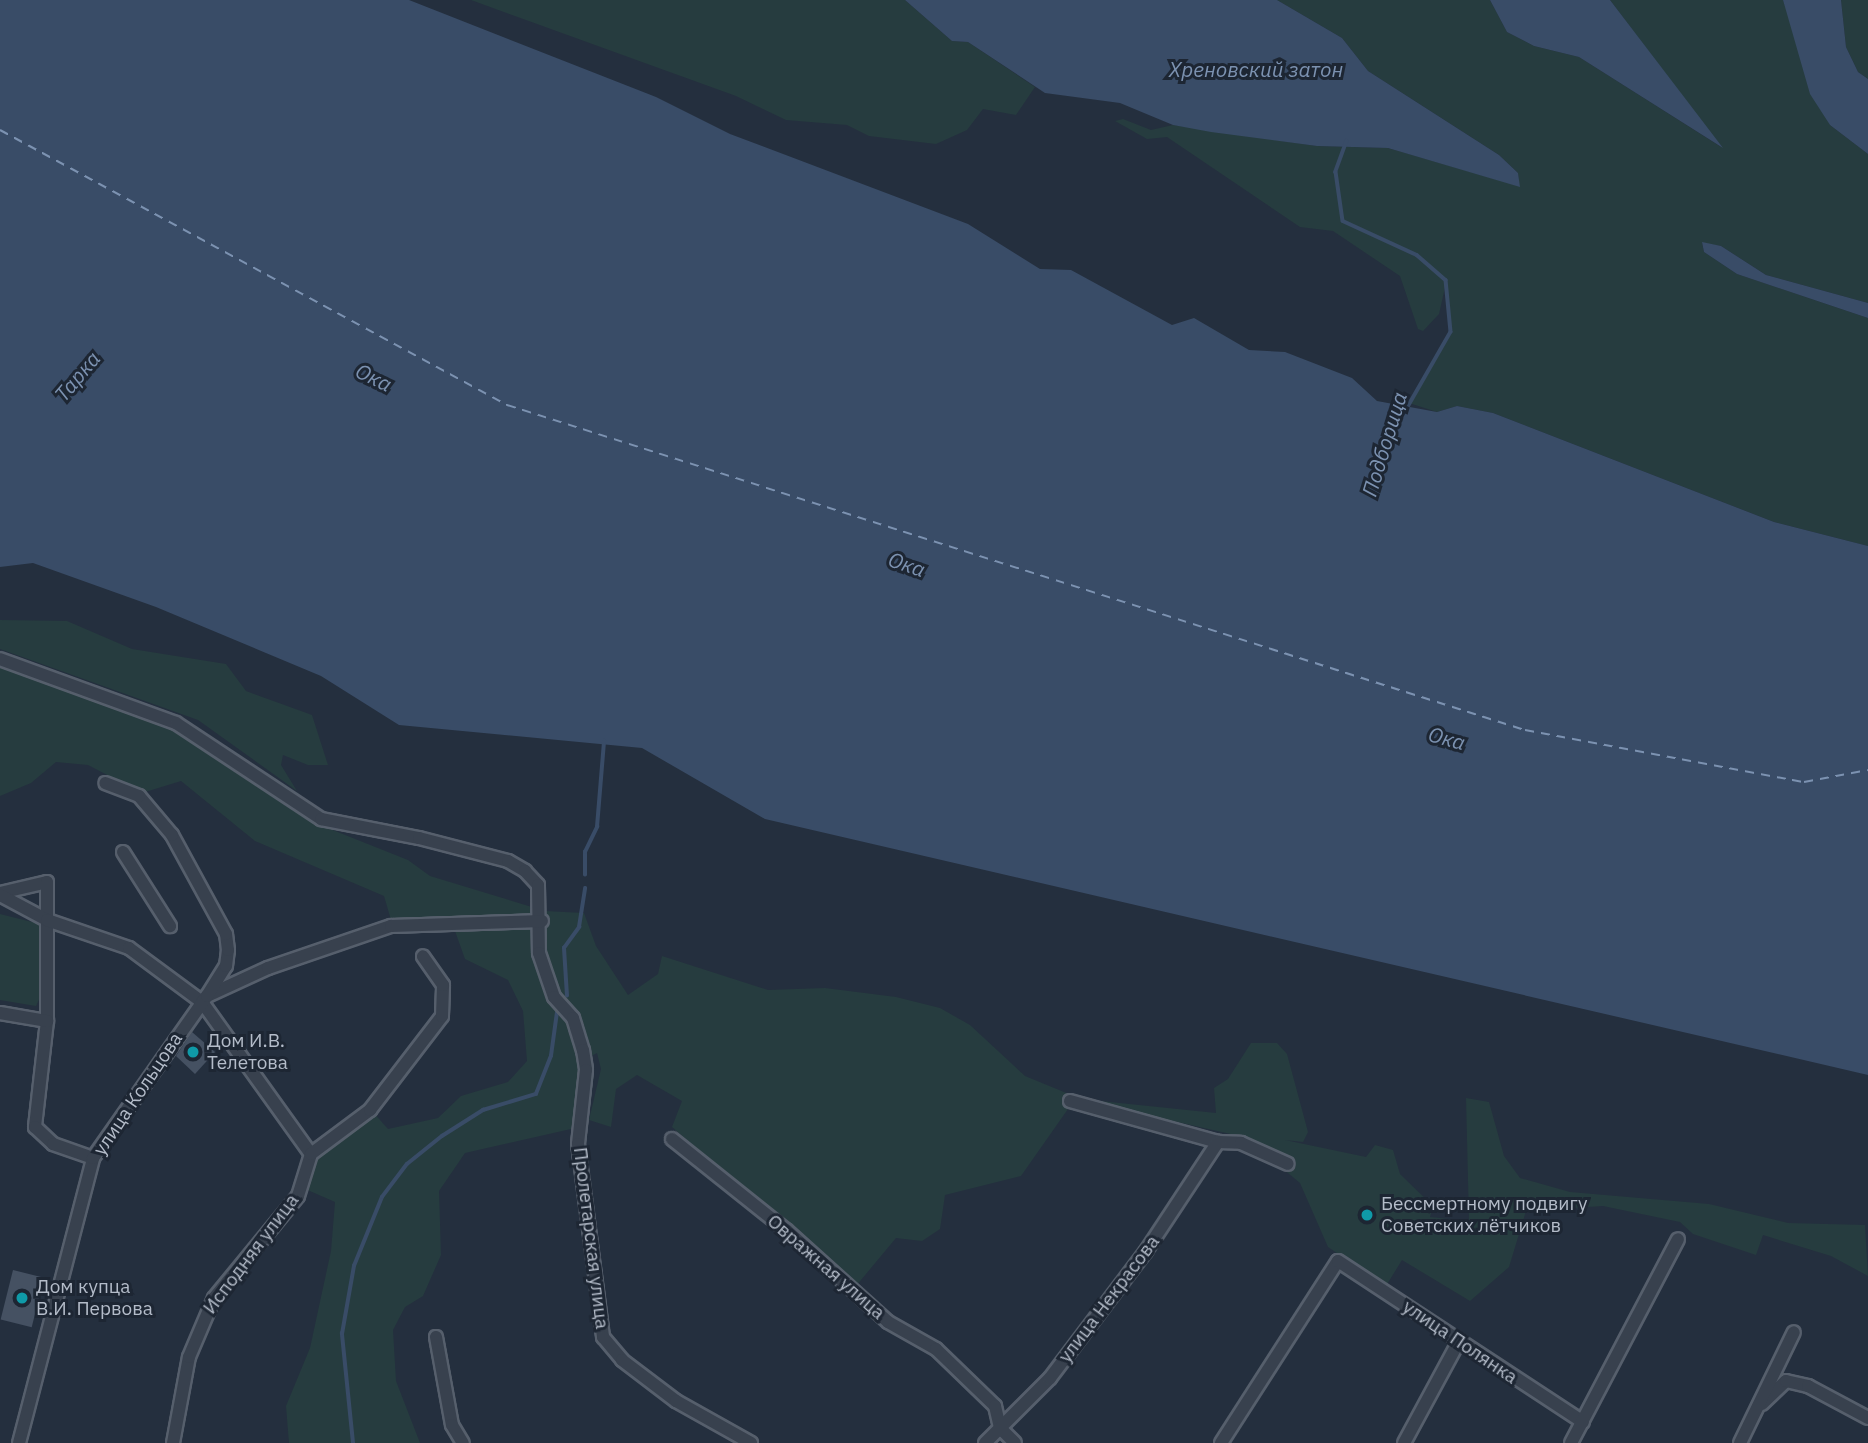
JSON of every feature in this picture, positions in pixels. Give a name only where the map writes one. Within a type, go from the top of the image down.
[{"type":"street","name":"Пролетарская улица","points":[[0,659],[176,723],[321,819],[508,861],[538,885],[542,921],[539,953],[554,997],[573,1017],[586,1070],[578,1144],[603,1337],[622,1360],[676,1401],[751,1443]]},
{"type":"street","name":"улица Кольцова","points":[[19,1443],[93,1158],[226,966],[226,934],[172,835],[139,796],[105,783]]},
{"type":"street","points":[[124,852],[170,926]]},
{"type":"street","points":[[0,894],[47,882],[47,1021],[35,1127],[53,1144],[93,1158]]},
{"type":"street","points":[[0,894],[47,920],[129,948],[205,999],[311,1154],[370,1110],[399,1065],[442,1016],[443,985],[423,956]]},
{"type":"street","points":[[205,999],[268,968],[391,926],[542,921]]},
{"type":"street","points":[[0,1013],[47,1021]]},
{"type":"street","points":[[1070,1101],[1218,1142],[1241,1143],[1288,1164]]},
{"type":"street","name":"Овражная улица","points":[[672,1139],[786,1230],[888,1322],[936,1349],[995,1406],[1000,1428]]},
{"type":"street","name":"улица Некрасова","points":[[985,1443],[1050,1378],[1146,1251],[1218,1142]]},
{"type":"street","name":"Исподняя улица","points":[[173,1443],[198,1326],[214,1297],[298,1196],[311,1154]]},
{"type":"street","points":[[1571,1443],[1678,1239]]},
{"type":"street","name":"улица Полянка","points":[[1221,1443],[1338,1261],[1458,1343],[1583,1422]]},
{"type":"street","points":[[1740,1443],[1762,1404],[1794,1332]]},
{"type":"street","points":[[436,1337],[452,1425],[463,1443]]},
{"type":"street","points":[[1404,1443],[1458,1343]]},
{"type":"street","points":[[1762,1404],[1786,1381],[1808,1386],[1868,1418]]},
{"type":"street","points":[[1000,1428],[1015,1443]]},
{"type":"green space","points":[[471,0],[905,0],[952,41],[968,42],[1035,87],[1016,115],[983,109],[967,130],[936,144],[869,136],[847,125],[786,120],[736,96]]},
{"type":"green space","points":[[1277,0],[1490,0],[1507,32],[1534,46],[1579,57],[1721,147],[1610,0],[1783,0],[1830,125],[1868,154],[1868,303],[1766,275],[1721,246],[1702,243],[1704,252],[1737,274],[1868,318],[1868,546],[1774,522],[1493,413],[1457,406],[1437,412],[1409,403],[1451,332],[1446,283],[1439,314],[1423,331],[1418,329],[1400,276],[1333,231],[1300,227],[1167,137],[1147,139],[1115,121],[1123,119],[1151,130],[1173,125],[1317,146],[1388,148],[1519,186],[1518,173],[1499,155],[1368,71],[1342,38]]},
{"type":"green space","points":[[1841,0],[1868,0],[1868,79],[1858,72],[1846,47]]},
{"type":"green space","points":[[0,620],[67,621],[132,649],[226,664],[246,691],[312,715],[328,765],[308,765],[283,755],[281,765],[297,791],[198,720],[0,649]]},
{"type":"green space","points":[[0,665],[174,731],[310,821],[408,860],[430,876],[545,911],[584,913],[596,946],[628,995],[658,974],[662,956],[768,990],[825,988],[896,997],[940,1008],[970,1025],[1025,1076],[1081,1099],[1216,1113],[1214,1088],[1228,1079],[1251,1043],[1277,1043],[1287,1054],[1308,1132],[1303,1142],[1285,1140],[1366,1157],[1375,1145],[1393,1150],[1400,1174],[1433,1206],[1430,1217],[1469,1221],[1466,1098],[1489,1102],[1504,1156],[1520,1178],[1570,1192],[1709,1204],[1788,1223],[1865,1225],[1868,1276],[1831,1256],[1763,1235],[1756,1255],[1693,1234],[1680,1222],[1603,1206],[1526,1211],[1509,1267],[1470,1301],[1402,1260],[1386,1286],[1328,1247],[1300,1183],[1244,1137],[1075,1099],[1021,1176],[945,1195],[940,1229],[922,1241],[896,1238],[856,1286],[672,1127],[682,1101],[637,1075],[616,1089],[611,1127],[589,1120],[601,1069],[597,1053],[586,1059],[571,1129],[465,1153],[439,1191],[441,1255],[423,1296],[405,1307],[393,1330],[396,1381],[420,1443],[289,1443],[286,1406],[310,1348],[331,1251],[335,1202],[303,1188],[313,1156],[372,1111],[388,1129],[438,1118],[461,1096],[508,1082],[527,1061],[523,1011],[508,980],[465,959],[450,917],[391,920],[384,896],[255,841],[181,781],[142,793],[88,765],[56,762],[31,783],[0,796]]},
{"type":"green space","points":[[0,914],[44,925],[46,985],[36,1006],[0,1000]]},
{"type":"water","points":[[0,0],[409,0],[656,97],[730,134],[968,224],[1040,269],[1071,270],[1172,325],[1194,318],[1249,350],[1285,352],[1352,378],[1377,401],[1437,412],[1457,406],[1493,413],[1774,522],[1868,546],[1868,1075],[765,819],[642,748],[399,725],[321,676],[156,607],[33,563],[0,567]]},
{"type":"water","name":"Хреновский затон","points":[[905,0],[1277,0],[1342,38],[1368,71],[1499,155],[1518,173],[1520,187],[1388,148],[1317,146],[1211,132],[1173,125],[1120,103],[1045,93],[968,42],[952,41]]},
{"type":"water","points":[[1490,0],[1610,0],[1723,148],[1579,57],[1534,46],[1507,32]]},
{"type":"water","points":[[1783,0],[1841,0],[1846,47],[1858,72],[1868,79],[1868,154],[1830,125],[1810,94]]},
{"type":"water","points":[[1702,242],[1721,246],[1766,275],[1868,303],[1868,318],[1737,274],[1704,252]]},
{"type":"building","name":"Дом И.В. Телетова","points":[[192,1032],[215,1052],[195,1074],[176,1056]]},
{"type":"building","name":"Дом купца В.И. Первова","points":[[13,1270],[44,1278],[32,1327],[1,1319]]},
{"type":"waterway","name":"Подборица","points":[[1347,141],[1336,172],[1343,221],[1417,255],[1446,280],[1451,332],[1408,407]]},
{"type":"waterway","points":[[585,875],[585,852],[597,827],[604,741]]},
{"type":"waterway","points":[[567,996],[564,948],[579,927],[585,888]]},
{"type":"waterway","points":[[353,1443],[342,1334],[354,1266],[382,1197],[407,1164],[442,1136],[483,1110],[536,1094],[551,1056],[557,1012]]},
{"type":"ferry route","points":[[0,130],[507,405],[1525,730],[1804,782],[1868,770]]},
{"type":"place","name":"Дом И.В. Телетова","points":[[193,1052]]},
{"type":"place","name":"Бессмертному подвигу Советских лётчиков","points":[[1367,1215]]},
{"type":"place","name":"Дом купца В.И. Первова","points":[[22,1298]]},
{"type":"water label","name":"Тарка","points":[[77,376]]},
{"type":"water label","name":"Ока","points":[[374,377]]},
{"type":"water label","name":"Ока","points":[[907,564]]},
{"type":"water label","name":"Ока","points":[[1447,738]]}]
